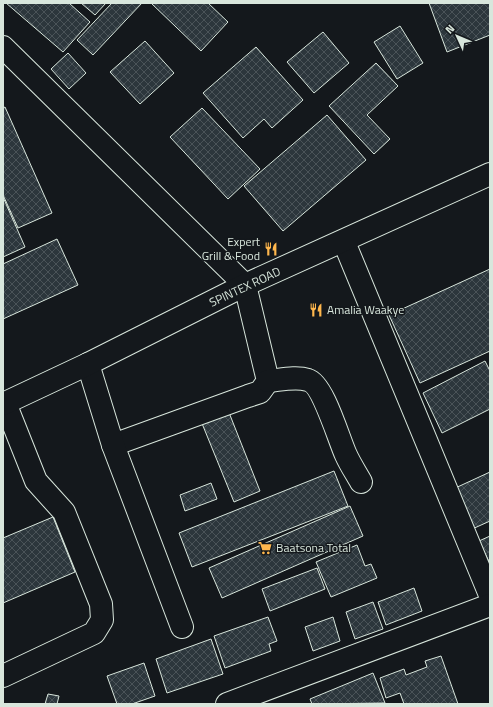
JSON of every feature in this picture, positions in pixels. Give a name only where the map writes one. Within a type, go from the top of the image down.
[{"type":"street","points":[[3,47],[245,285],[268,381],[260,392],[113,445]]},
{"type":"street","name":"SPINTEX ROAD","points":[[4,403],[88,364],[245,285],[344,242],[490,174]]},
{"type":"street","points":[[344,242],[490,595]]},
{"type":"street","points":[[88,364],[113,445],[182,627]]},
{"type":"street","points":[[268,381],[298,379],[308,380],[316,384],[333,418],[347,457],[361,482]]},
{"type":"street","points":[[3,676],[94,633],[102,620],[101,604],[64,512],[36,481],[4,403]]},
{"type":"street","points":[[227,704],[490,605]]},
{"type":"building","points":[[6,3],[69,3],[90,22],[63,52]]},
{"type":"building","points":[[81,3],[106,3],[95,15]]},
{"type":"building","points":[[112,3],[142,3],[93,55],[77,40]]},
{"type":"building","points":[[151,3],[208,3],[228,22],[201,51]]},
{"type":"building","points":[[429,3],[490,3],[490,35],[447,52]]},
{"type":"building","points":[[400,26],[423,63],[397,79],[374,42]]},
{"type":"building","points":[[323,32],[349,63],[314,93],[287,62]]},
{"type":"building","points":[[145,41],[174,73],[140,104],[110,72]]},
{"type":"building","points":[[256,47],[303,100],[272,128],[264,119],[243,138],[203,93]]},
{"type":"building","points":[[68,53],[86,73],[69,89],[51,69]]},
{"type":"building","points":[[376,63],[398,86],[367,115],[390,139],[374,154],[329,106]]},
{"type":"building","points":[[5,107],[52,213],[18,228],[3,195],[3,108]]},
{"type":"building","points":[[202,108],[260,169],[228,199],[170,137]]},
{"type":"building","points":[[327,115],[366,160],[283,231],[244,186]]},
{"type":"building","points":[[3,197],[25,247],[3,257]]},
{"type":"building","points":[[57,239],[78,285],[3,319],[3,264]]},
{"type":"building","points":[[490,269],[490,351],[420,383],[389,315]]},
{"type":"building","points":[[485,361],[490,371],[490,409],[442,433],[423,393]]},
{"type":"building","points":[[228,410],[260,491],[234,502],[201,421]]},
{"type":"building","points":[[334,471],[348,506],[192,567],[179,533]]},
{"type":"building","points":[[490,472],[490,521],[470,530],[451,490]]},
{"type":"building","points":[[211,483],[217,499],[185,511],[180,495]]},
{"type":"building","points":[[350,506],[363,536],[222,598],[209,568]]},
{"type":"building","points":[[53,517],[75,572],[3,603],[3,538]]},
{"type":"building","points":[[490,536],[490,564],[479,541]]},
{"type":"building","points":[[357,545],[365,566],[371,564],[377,578],[331,597],[316,562]]},
{"type":"building","points":[[317,568],[325,589],[270,611],[262,589]]},
{"type":"building","points":[[414,588],[422,611],[386,625],[378,602]]},
{"type":"building","points":[[373,602],[383,629],[355,639],[346,612]]},
{"type":"building","points":[[268,617],[277,641],[269,644],[271,651],[225,668],[214,636]]},
{"type":"building","points":[[333,617],[340,641],[313,651],[305,627]]},
{"type":"building","points":[[211,639],[223,674],[167,693],[156,659]]},
{"type":"building","points":[[441,656],[458,704],[404,704],[400,693],[386,698],[380,678],[404,669],[406,675],[427,667],[425,661]]},
{"type":"building","points":[[144,663],[155,696],[132,704],[117,704],[107,676]]},
{"type":"building","points":[[373,673],[385,703],[312,704],[310,699]]},
{"type":"building","points":[[48,694],[59,696],[57,704],[45,704]]},
{"type":"place","name":"Expert Grill & Food","points":[[271,249]]},
{"type":"place","name":"Amalia Waakye","points":[[316,310]]},
{"type":"place","name":"Baatsona Total","points":[[265,548]]}]
